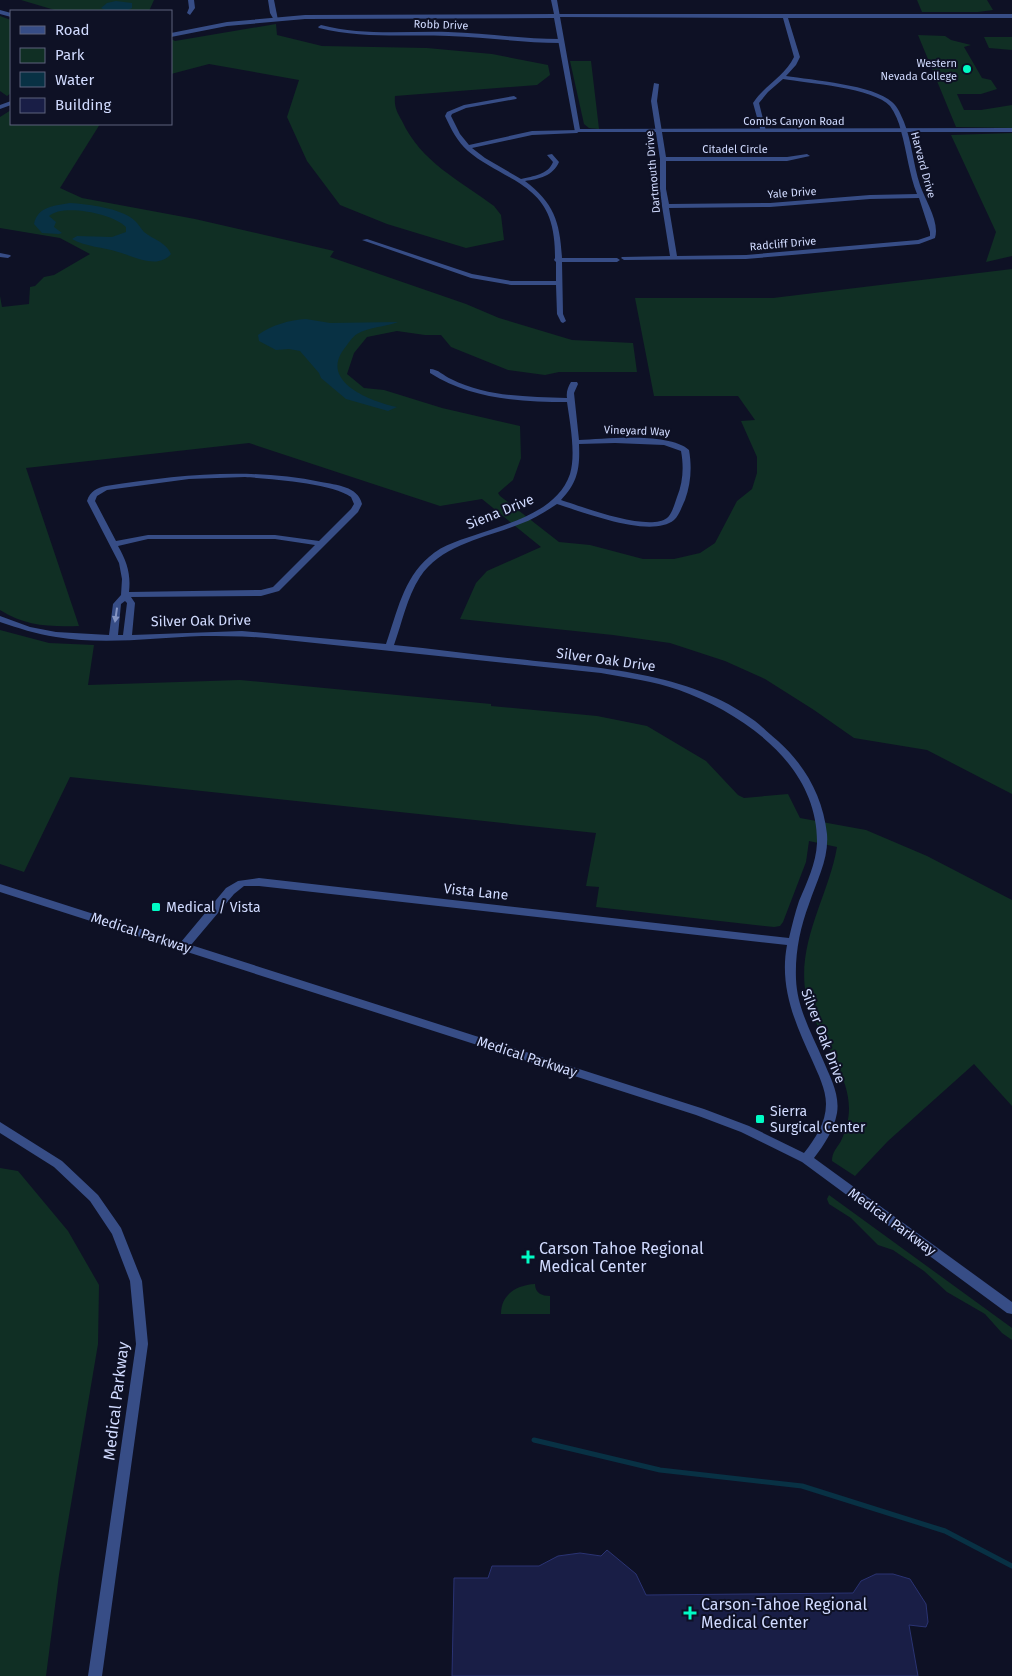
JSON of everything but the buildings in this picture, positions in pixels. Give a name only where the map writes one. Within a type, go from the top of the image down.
[{"type":"street","points":[[190,13],[192,8],[191,0]]},
{"type":"street","points":[[272,0],[273,14],[278,19]]},
{"type":"street","points":[[554,0],[577,131]]},
{"type":"street","points":[[172,37],[244,23],[278,19],[463,18],[498,16],[556,16],[568,18],[1012,16]]},
{"type":"street","points":[[763,131],[756,103],[764,92],[795,63],[797,57],[785,16]]},
{"type":"street","name":"Robb Drive","points":[[321,27],[338,32],[449,34],[560,42]]},
{"type":"street","name":"Harvard Drive","points":[[781,77],[856,89],[879,96],[890,103],[904,131],[920,196],[933,226]]},
{"type":"street","name":"Dartmouth Drive","points":[[656,84],[654,101],[663,159],[663,189],[674,258]]},
{"type":"street","points":[[514,98],[502,102],[463,107],[449,113],[448,116],[456,133],[476,154],[541,198],[548,208],[555,227],[560,314],[563,321]]},
{"type":"street","points":[[0,107],[10,102]]},
{"type":"street","name":"Combs Canyon Road","points":[[469,147],[532,133],[577,131],[1012,130]]},
{"type":"street","points":[[518,181],[552,171],[556,162],[550,155]]},
{"type":"street","name":"Citadel Circle","points":[[663,159],[787,159],[807,156]]},
{"type":"street","name":"Yale Drive","points":[[665,206],[770,205],[870,197],[920,196]]},
{"type":"street","name":"Radcliff Drive","points":[[557,260],[746,258],[919,242],[933,237],[933,226]]},
{"type":"street","points":[[365,240],[471,276],[511,283],[558,283]]},
{"type":"street","points":[[0,255],[8,256]]},
{"type":"street","points":[[433,371],[442,378],[494,395],[523,399],[571,400]]},
{"type":"street","name":"Siena Drive","points":[[389,647],[412,583],[440,552],[542,511],[556,501],[567,488],[575,472],[570,393],[574,384]]},
{"type":"street","name":"Vineyard Way","points":[[556,501],[631,522],[658,524],[669,521],[672,518],[686,490],[688,466],[685,450],[680,446],[658,441],[574,442]]},
{"type":"street","points":[[125,595],[267,592],[280,586],[358,507],[358,501],[355,495],[344,490],[293,479],[228,474],[165,479],[106,488],[98,491],[92,496],[91,501],[114,544],[125,571],[125,595],[131,603],[127,637]]},
{"type":"street","points":[[114,544],[148,537],[275,536],[322,544]]},
{"type":"street","points":[[113,637],[118,604],[125,595]]},
{"type":"street","name":"Silver Oak Drive","points":[[0,619],[37,632],[61,636],[127,637],[255,634],[631,674],[701,695],[734,711],[756,725],[781,749],[804,776],[814,796],[820,824],[822,850],[818,872],[802,908],[793,942],[790,963],[790,988],[794,1007],[827,1082],[832,1104],[830,1119],[820,1139],[806,1159]]},
{"type":"street","name":"Vista Lane","points":[[183,946],[230,891],[242,883],[259,882],[793,942]]},
{"type":"street","name":"Medical Parkway","points":[[0,888],[700,1112],[746,1129],[806,1159],[1012,1310]]},
{"type":"street","name":"Medical Parkway","points":[[0,1128],[58,1164],[94,1198],[117,1232],[136,1281],[142,1344],[95,1676]]},
{"type":"green space","points":[[21,0],[154,0],[149,10],[55,10]]},
{"type":"green space","points":[[917,0],[987,0],[993,10],[978,12],[922,12]]},
{"type":"green space","points":[[0,16],[10,20],[10,94],[7,96],[0,91]]},
{"type":"green space","points":[[276,24],[277,35],[322,46],[427,48],[492,54],[548,65],[550,75],[537,85],[395,96],[397,112],[419,148],[442,169],[494,206],[501,215],[504,240],[466,248],[387,224],[340,205],[307,161],[287,117],[299,80],[209,64],[172,74],[172,40],[175,41]]},
{"type":"green space","points":[[918,35],[945,36],[951,40],[971,45],[964,47],[982,78],[991,80],[997,89],[981,94],[957,94],[964,110],[981,110],[1012,105],[1012,128],[956,127]]},
{"type":"green space","points":[[984,37],[1012,37],[1012,50],[989,48]]},
{"type":"green space","points":[[570,61],[591,61],[599,129],[589,128],[584,124]]},
{"type":"green space","points":[[10,111],[10,125],[99,125],[60,188],[82,198],[195,219],[334,251],[330,257],[466,304],[499,318],[572,340],[633,343],[637,372],[559,372],[545,375],[508,370],[451,347],[441,335],[397,331],[367,337],[354,353],[347,374],[364,388],[384,390],[442,408],[520,426],[521,458],[513,480],[498,493],[500,496],[559,542],[590,545],[643,559],[674,559],[700,553],[715,543],[737,501],[752,489],[757,473],[757,457],[741,421],[755,420],[738,396],[654,396],[635,298],[773,298],[1012,269],[1012,794],[927,750],[854,738],[765,679],[725,661],[670,643],[460,619],[476,583],[487,571],[541,547],[482,499],[440,506],[249,443],[26,468],[79,626],[58,626],[28,622],[0,610],[0,296],[2,307],[29,304],[30,287],[35,286],[44,277],[54,275],[90,254],[60,238],[0,228],[0,117]]},
{"type":"green space","points":[[1012,133],[1012,256],[986,262],[996,232],[951,135]]},
{"type":"green space","points":[[0,630],[49,643],[94,645],[88,685],[240,680],[491,704],[491,706],[597,716],[647,726],[706,761],[738,795],[744,798],[788,794],[800,818],[866,830],[927,856],[1012,900],[1012,1106],[974,1064],[888,1141],[855,1176],[832,1161],[847,1125],[849,1108],[847,1094],[838,1065],[810,1009],[804,976],[809,938],[837,847],[809,841],[806,862],[783,922],[780,926],[774,927],[596,907],[599,887],[586,886],[596,833],[70,777],[24,872],[0,864]]},
{"type":"green space","points":[[0,1168],[18,1171],[68,1231],[99,1285],[98,1344],[59,1575],[46,1676],[0,1676]]},
{"type":"green space","points":[[829,1195],[1012,1328],[1012,1340],[1002,1333],[985,1314],[947,1292],[924,1271],[893,1250],[878,1245],[851,1218],[829,1204],[827,1199]]},
{"type":"green space","points":[[535,1284],[536,1290],[550,1296],[550,1314],[501,1314],[504,1301],[511,1292],[522,1286]]},
{"type":"water","points":[[116,1],[132,3],[132,8],[127,10],[106,10],[101,8],[107,3]]},
{"type":"water","points":[[70,203],[104,207],[121,212],[135,221],[144,232],[166,247],[171,254],[166,259],[159,261],[145,260],[83,244],[72,239],[77,236],[112,237],[126,232],[126,227],[120,222],[100,214],[76,210],[56,212],[49,216],[56,222],[54,227],[62,233],[59,234],[42,233],[34,224],[36,218],[43,210]]},
{"type":"water","points":[[306,319],[330,323],[398,322],[357,334],[344,349],[338,361],[338,371],[343,381],[363,395],[397,407],[388,411],[346,399],[321,378],[300,351],[289,349],[276,350],[259,341],[258,335],[269,328],[287,322]]},
{"type":"waterway","points":[[534,1440],[660,1470],[802,1486],[945,1531],[1012,1566]]},
{"type":"place","name":"Western Nevada College","points":[[967,69]]},
{"type":"place","name":"Medical / Vista","points":[[156,907]]},
{"type":"place","name":"Sierra Surgical Center","points":[[760,1119]]},
{"type":"place","name":"Carson Tahoe Regional Medical Center","points":[[528,1257]]},
{"type":"place","name":"Carson-Tahoe Regional Medical Center","points":[[690,1613]]}]
